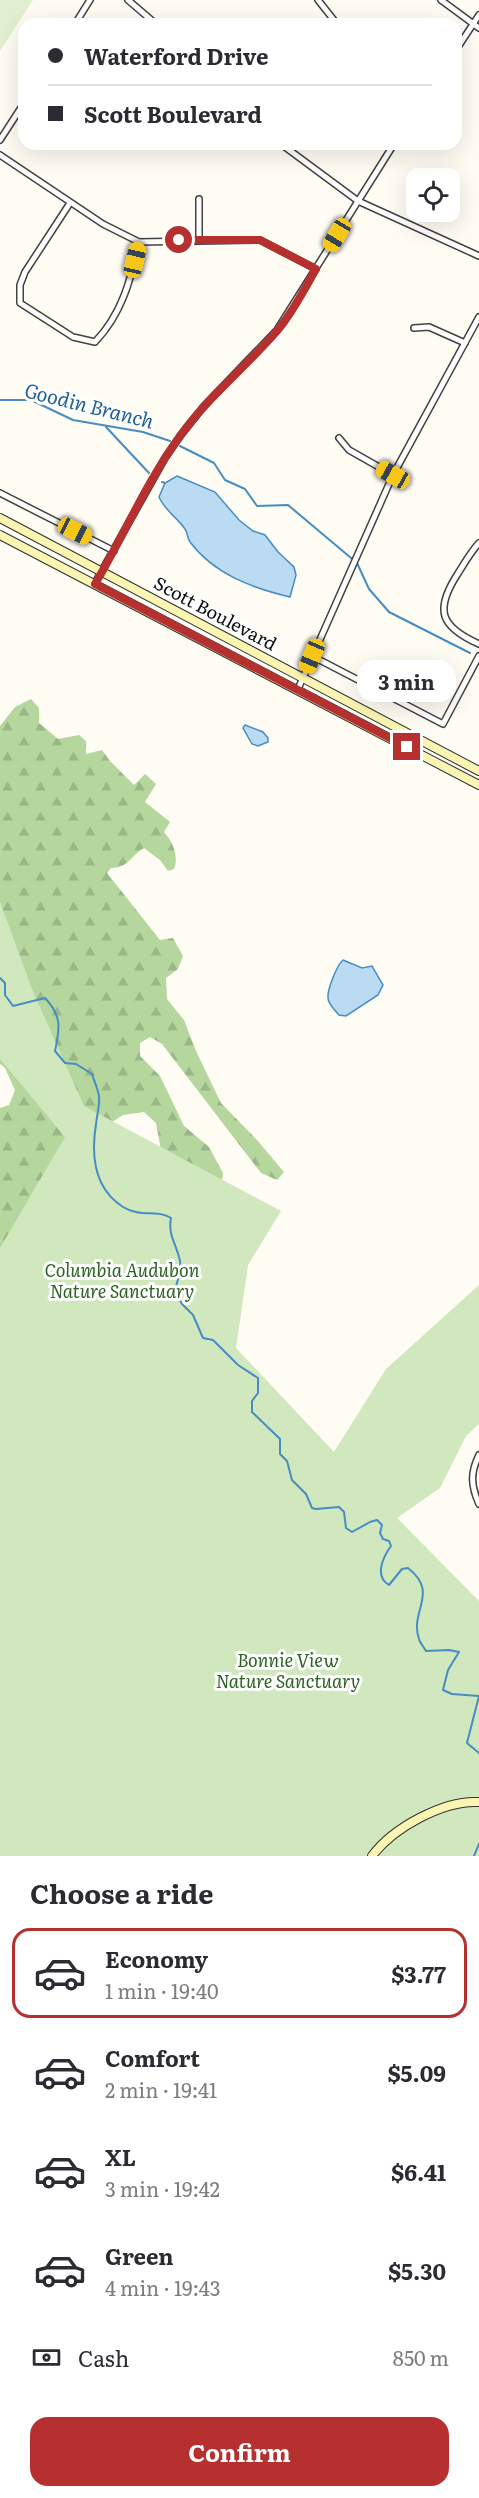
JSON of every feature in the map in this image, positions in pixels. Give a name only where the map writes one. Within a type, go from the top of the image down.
[{"type":"main road","name":"Scott Boulevard","points":[[0,518],[479,771]]},
{"type":"main road","name":"Scott Boulevard","points":[[0,535],[479,785]]},
{"type":"main road","points":[[372,1856],[380,1845],[407,1825],[442,1808],[479,1802]]},
{"type":"street","points":[[79,18],[90,0]]},
{"type":"street","points":[[128,0],[149,18]]},
{"type":"street","points":[[318,0],[332,18]]},
{"type":"street","points":[[441,0],[479,28]]},
{"type":"street","points":[[462,41],[479,15]]},
{"type":"street","points":[[0,140],[18,112]]},
{"type":"street","points":[[289,150],[358,201],[479,256]]},
{"type":"street","points":[[95,584],[165,458],[204,406],[278,330],[390,150]]},
{"type":"street","points":[[0,155],[103,224],[140,242],[260,240],[316,269]]},
{"type":"street","points":[[199,240],[200,199]]},
{"type":"street","points":[[70,203],[25,272],[20,285],[20,303],[73,337],[95,342],[107,329],[117,313],[132,277],[140,242]]},
{"type":"street","points":[[298,689],[393,475],[479,317]]},
{"type":"street","points":[[414,328],[429,327],[465,343]]},
{"type":"street","points":[[339,438],[349,450],[393,475]]},
{"type":"street","points":[[0,493],[114,551]]},
{"type":"street","points":[[479,543],[450,587],[442,604],[443,613],[451,628],[461,636],[479,644]]},
{"type":"street","points":[[312,656],[443,724],[479,657]]},
{"type":"street","points":[[479,1455],[472,1479],[479,1504]]},
{"type":"green space","points":[[0,0],[33,0],[21,18],[18,18],[18,23],[0,51]]},
{"type":"green space","points":[[31,699],[39,708],[39,723],[58,739],[79,735],[86,741],[86,754],[102,750],[134,785],[145,774],[156,784],[145,802],[170,822],[164,832],[174,849],[176,859],[174,869],[168,871],[160,860],[144,848],[126,864],[111,868],[107,873],[160,940],[173,938],[183,956],[178,969],[166,978],[167,999],[184,1020],[221,1103],[284,1172],[277,1180],[261,1173],[162,1044],[150,1037],[140,1043],[140,1056],[160,1076],[184,1126],[209,1147],[223,1173],[221,1187],[161,1150],[156,1123],[144,1112],[123,1115],[107,1125],[0,1856],[0,1108],[9,1105],[15,1090],[5,1068],[0,1064],[0,726],[15,707]]},
{"type":"green space","name":"Bonnie View Nature Sanctuary","points":[[0,902],[32,989],[84,1106],[281,1211],[248,1265],[236,1348],[334,1452],[386,1369],[479,1285],[479,1424],[466,1436],[440,1488],[397,1518],[479,1601],[479,1856],[0,1856],[0,1248],[65,1137],[0,1059]]},
{"type":"water","points":[[177,476],[215,492],[239,520],[253,531],[265,535],[294,567],[296,575],[290,597],[235,578],[210,563],[200,553],[189,540],[185,529],[159,497],[165,483]]},
{"type":"water","points":[[245,725],[263,732],[268,742],[258,746],[252,744],[243,728]]},
{"type":"water","points":[[343,960],[362,968],[372,966],[383,985],[378,995],[346,1016],[339,1015],[328,1000],[333,978]]},
{"type":"waterway","name":"Goodin Branch","points":[[0,400],[31,400],[73,420],[143,432],[170,441]]},
{"type":"waterway","points":[[106,427],[149,473]]},
{"type":"waterway","name":"Goodin Branch","points":[[180,446],[214,463],[225,480],[245,489],[257,506],[288,505],[357,563],[369,589],[389,612],[470,653]]},
{"type":"waterway","points":[[0,978],[5,983],[5,995],[13,1006],[45,998],[57,1017],[58,1036],[55,1051],[65,1063],[76,1064],[92,1074],[99,1096],[94,1136],[94,1159],[100,1181],[105,1190],[123,1207],[136,1212],[166,1215],[171,1218],[171,1233],[180,1265],[175,1291],[182,1304],[193,1315],[203,1338],[213,1340],[238,1365],[258,1378],[258,1393],[252,1401],[252,1412],[280,1439],[280,1454],[287,1461],[292,1480],[306,1494],[312,1508],[339,1507],[344,1512],[346,1528],[352,1532],[377,1520],[382,1525],[380,1533],[391,1546],[381,1566],[384,1581],[389,1585],[402,1569],[408,1568],[422,1586],[423,1594],[417,1629],[421,1643],[426,1651],[459,1652],[448,1670],[443,1690],[452,1694],[479,1696]]},
{"type":"waterway","points":[[479,1696],[467,1743],[479,1753]]},
{"type":"waterway","points":[[474,1856],[479,1844]]},
{"type":"route","points":[[179,240],[260,240],[316,269],[278,330],[204,406],[181,435],[165,458],[95,584],[407,747]]},
{"type":"park label","name":"Columbia Audubon Nature Sanctuary","points":[[122,1281]]}]
